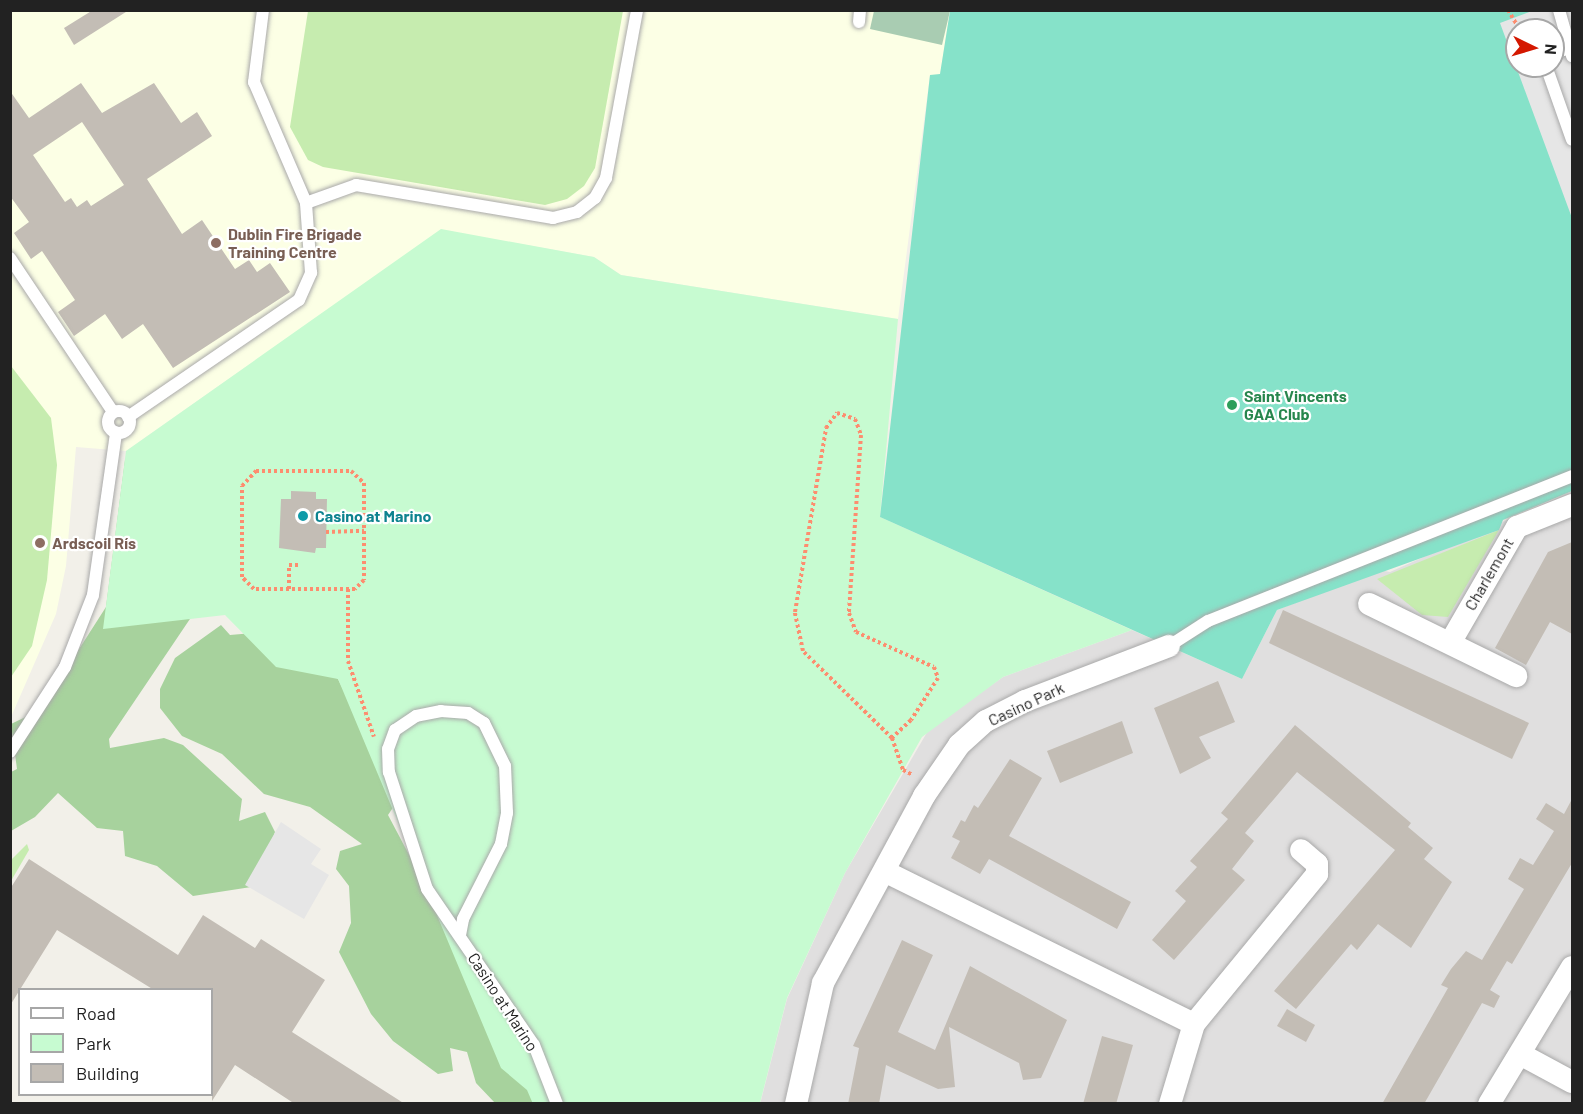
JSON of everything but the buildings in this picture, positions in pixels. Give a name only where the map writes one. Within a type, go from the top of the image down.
[{"type":"street","name":"Charlemont","points":[[1450,643],[1517,527],[1572,505]]},
{"type":"street","points":[[1369,604],[1516,676]]},
{"type":"street","name":"Casino Park","points":[[796,1104],[823,983],[886,872],[931,784],[958,746],[986,721],[1169,646]]},
{"type":"street","points":[[1170,1104],[1194,1024],[1317,874],[1317,864],[1301,850]]},
{"type":"street","points":[[886,872],[1194,1024]]},
{"type":"street","points":[[1489,1104],[1572,967]]},
{"type":"street","points":[[1520,1054],[1572,1082]]},
{"type":"lane","points":[[128,417],[298,300],[311,273],[306,202],[254,82],[263,10]]},
{"type":"lane","points":[[306,202],[356,185],[553,218],[577,212],[595,198],[606,178],[637,10]]},
{"type":"lane","points":[[1559,10],[1571,52]]},
{"type":"lane","points":[[1549,78],[1572,140]]},
{"type":"lane","points":[[10,258],[113,412],[128,417]]},
{"type":"lane","points":[[10,752],[65,667],[93,595],[116,433],[108,424],[113,412]]},
{"type":"lane","points":[[116,433],[128,429],[128,417]]},
{"type":"lane","points":[[1169,646],[1208,621],[1572,476]]},
{"type":"lane","name":"Casino at Marino","points":[[460,935],[463,919],[491,871],[507,813],[505,766],[498,742],[468,713],[441,711],[416,716],[395,730],[388,749],[389,772],[427,889],[534,1045],[557,1104]]},
{"type":"path","points":[[892,738],[911,720],[938,678],[934,667],[856,632],[847,595],[861,435],[855,419],[837,413],[826,428],[795,612],[803,651],[892,738],[903,770],[931,784]]},
{"type":"path","points":[[256,471],[351,471],[364,483],[364,531],[364,580],[348,589],[254,590],[242,577],[242,486],[256,471]]},
{"type":"path","points":[[326,532],[364,531]]},
{"type":"path","points":[[289,589],[289,565],[299,565]]},
{"type":"path","points":[[348,589],[348,661],[365,722],[388,749]]},
{"type":"shaded area","name":"Dublin Fire Brigade Training Centre","points":[[11,11],[950,11],[940,75],[930,75],[898,319],[621,275],[594,257],[441,230],[126,451],[76,447],[66,566],[56,614],[11,717]]},
{"type":"shaded area","points":[[874,11],[950,11],[942,45],[870,29]]},
{"type":"shaded area","points":[[1532,11],[1572,11],[1572,218],[1520,78],[1565,78],[1565,18],[1513,18]]},
{"type":"shaded area","points":[[1505,21],[1505,37],[1500,23]]},
{"type":"shaded area","points":[[1572,491],[1572,1103],[760,1104],[787,999],[845,873],[929,729],[1003,677],[1132,630],[1242,679],[1277,610],[1380,570],[1390,572]]},
{"type":"shaded area","points":[[281,822],[321,849],[311,864],[329,875],[304,919],[245,885]]},
{"type":"green space","points":[[308,11],[623,11],[595,168],[584,186],[567,199],[545,205],[323,167],[308,160],[290,127]]},
{"type":"green space","name":"Saint Vincents GAA Club","points":[[950,11],[1572,11],[1572,491],[1503,520],[1499,530],[1277,610],[1242,679],[880,517],[930,75],[940,74]]},
{"type":"green space","points":[[441,229],[594,257],[621,275],[898,319],[880,517],[1132,630],[1003,677],[922,737],[845,873],[787,998],[760,1103],[533,1104],[527,1090],[501,1068],[338,679],[276,667],[225,615],[103,629],[126,451]]},
{"type":"green space","name":"Ardscoil Rís","points":[[11,366],[51,418],[57,465],[47,580],[32,646],[11,677]]},
{"type":"green space","points":[[125,460],[196,610],[109,739],[110,748],[164,738],[183,745],[242,799],[239,821],[265,812],[275,832],[257,886],[193,896],[157,866],[125,856],[123,831],[97,828],[58,793],[35,817],[11,831],[11,772],[17,769],[11,724],[40,710],[106,607]]},
{"type":"green space","points":[[1499,530],[1448,617],[1422,615],[1377,579]]},
{"type":"green space","points":[[221,625],[230,635],[264,632],[338,679],[398,800],[388,815],[458,947],[564,1103],[495,1103],[476,1083],[467,1052],[450,1048],[453,1071],[438,1074],[393,1041],[371,1014],[339,952],[351,923],[349,886],[336,869],[340,851],[362,844],[310,807],[264,794],[222,754],[182,736],[160,708],[160,689],[175,658]]},
{"type":"green space","points":[[27,844],[29,850],[11,881],[11,860]]},
{"type":"place","name":"Dublin Fire Brigade Training Centre","points":[[216,243]]},
{"type":"place","name":"Saint Vincents GAA Club","points":[[1232,405]]},
{"type":"place","name":"Casino at Marino","points":[[303,516]]},
{"type":"place","name":"Ardscoil Rís","points":[[40,543]]}]
